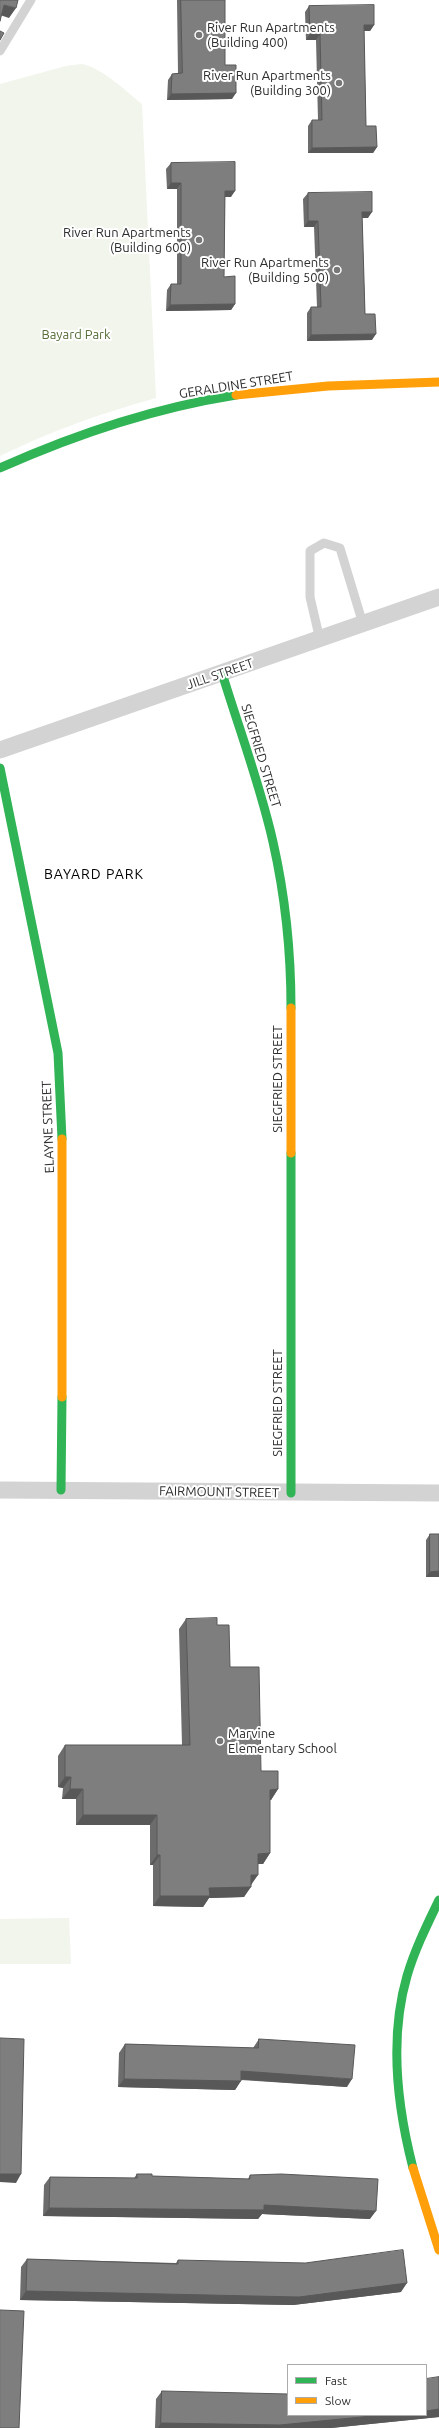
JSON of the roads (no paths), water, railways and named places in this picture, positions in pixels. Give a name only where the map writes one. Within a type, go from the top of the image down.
[{"type":"street","name":"GERALDINE STREET","points":[[0,468],[49,447],[118,422],[218,398],[298,388],[439,382]]},
{"type":"street","name":"JILL STREET","points":[[0,750],[222,672],[320,640],[439,597]]},
{"type":"street","name":"SIEGFRIED STREET","points":[[222,672],[273,841],[285,907],[288,938],[291,1005],[291,1493]]},
{"type":"street","name":"ELAYNE STREET","points":[[0,768],[58,1053],[63,1151],[61,1490]]},
{"type":"street","name":"FAIRMOUNT STREET","points":[[0,1490],[291,1493],[439,1492]]},
{"type":"street","points":[[439,1900],[420,1941],[400,2003],[397,2060],[406,2135],[439,2250]]},
{"type":"lane","points":[[0,51],[32,0]]},
{"type":"lane","points":[[320,640],[310,597],[310,550],[324,543],[340,548],[363,624]]},
{"type":"place","name":"River Run Apartments (Building 400)","points":[[199,35]]},
{"type":"place","name":"River Run Apartments (Building 300)","points":[[339,83]]},
{"type":"place","name":"River Run Apartments (Building 600)","points":[[199,240]]},
{"type":"place","name":"River Run Apartments (Building 500)","points":[[337,270]]},
{"type":"place","name":"Marvine Elementary School","points":[[220,1741]]},
{"type":"district","name":"BAYARD PARK","points":[[94,874]]},
{"type":"park label","name":"Bayard Park","points":[[76,335]]}]
